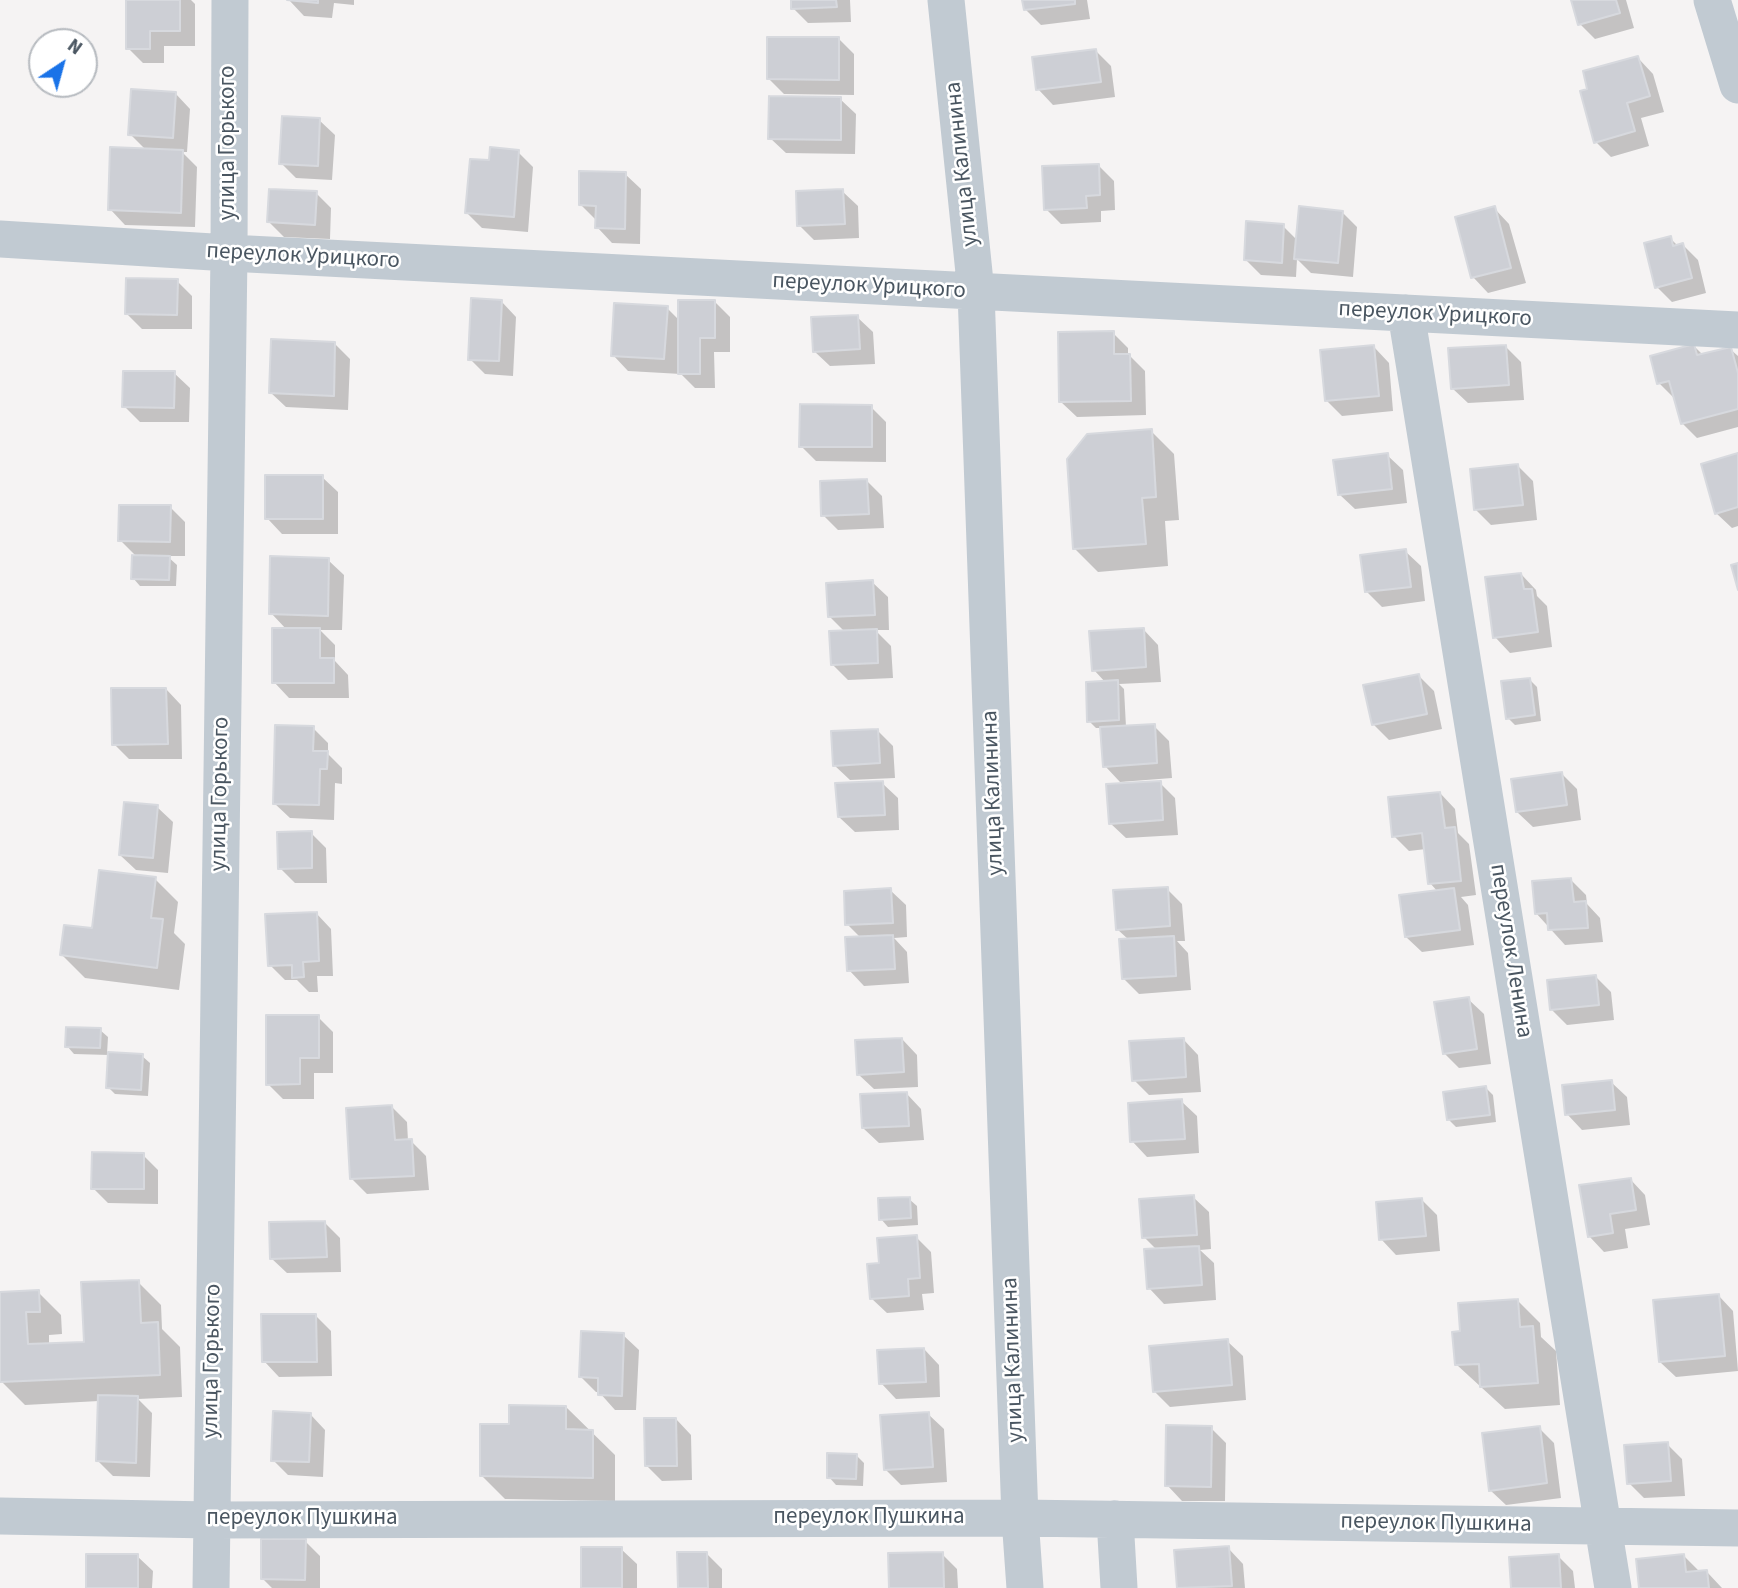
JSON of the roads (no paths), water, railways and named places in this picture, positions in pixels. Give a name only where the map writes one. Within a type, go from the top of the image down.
[{"type":"street","name":"улица Горького","points":[[211,1588],[230,0]]},
{"type":"street","name":"улица Калинина","points":[[946,0],[976,292],[1020,1517],[1025,1588]]},
{"type":"street","points":[[1712,0],[1738,85]]},
{"type":"street","name":"переулок Урицкого","points":[[0,239],[1738,330]]},
{"type":"street","name":"переулок Ленина","points":[[1406,313],[1614,1588]]},
{"type":"street","name":"переулок Пушкина","points":[[0,1516],[210,1520],[1020,1517],[1738,1528]]},
{"type":"street","points":[[1115,1519],[1119,1588]]}]
